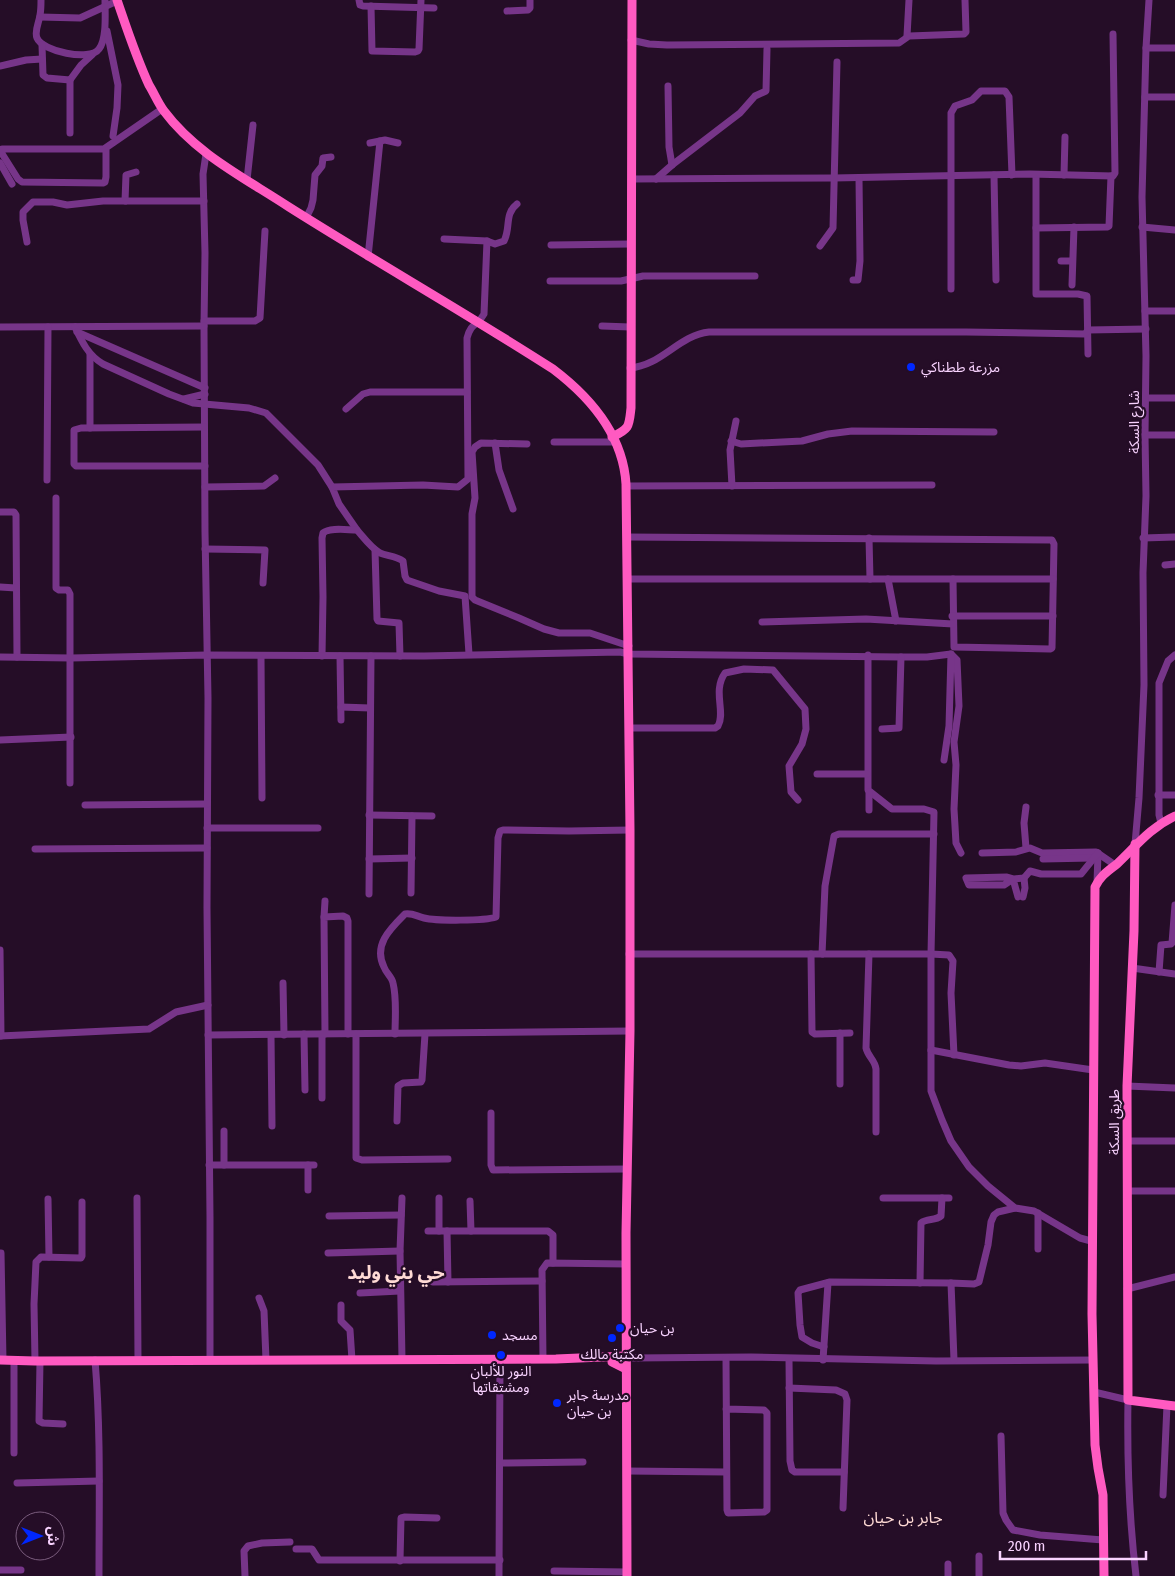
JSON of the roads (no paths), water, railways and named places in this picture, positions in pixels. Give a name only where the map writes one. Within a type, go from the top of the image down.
[{"type":"main road","points":[[117,0],[138,63],[162,109],[185,135],[206,154],[306,218],[553,369],[578,389],[594,406],[612,436],[624,467],[629,650],[630,830],[630,1031],[626,1264],[626,1345],[628,1361],[627,1574]]},
{"type":"main road","points":[[620,455],[621,441],[630,417],[632,0]]},
{"type":"main road","points":[[612,436],[630,417]]},
{"type":"main road","points":[[612,436],[626,430]]},
{"type":"main road","points":[[1104,1576],[1104,1495],[1095,1446],[1093,1360],[1092,1241],[1095,891],[1100,878],[1135,844],[1161,823],[1175,816]]},
{"type":"main road","name":"طريق السكة","points":[[1128,1400],[1127,1086],[1135,844]]},
{"type":"main road","points":[[612,1359],[626,1345]]},
{"type":"main road","points":[[2,1360],[612,1359],[628,1361]]},
{"type":"main road","points":[[1128,1400],[1171,1406]]},
{"type":"street","points":[[41,0],[36,37],[42,45],[71,54],[93,54]]},
{"type":"street","points":[[40,17],[80,18],[105,3],[117,0]]},
{"type":"street","points":[[360,0],[360,5],[421,4],[434,8]]},
{"type":"street","points":[[507,11],[528,10],[530,8],[530,0]]},
{"type":"street","points":[[907,36],[910,0]]},
{"type":"street","points":[[631,40],[667,45],[899,43],[907,36],[964,34],[966,32],[965,0]]},
{"type":"street","name":"شارع السكة","points":[[1135,844],[1144,685],[1143,538],[1146,496],[1146,398],[1142,227],[1146,48],[1149,0]]},
{"type":"street","points":[[70,133],[70,80],[81,64],[101,48],[104,39],[105,3]]},
{"type":"street","points":[[371,6],[371,50],[375,52],[418,51],[421,4]]},
{"type":"street","points":[[104,21],[118,85],[118,108],[113,136]]},
{"type":"street","points":[[1036,228],[1109,226],[1111,176],[1115,173],[1113,34]]},
{"type":"street","points":[[42,45],[44,76],[70,80]]},
{"type":"street","points":[[1146,48],[1175,48]]},
{"type":"street","points":[[656,179],[740,113],[755,96],[766,91],[767,49]]},
{"type":"street","points":[[0,66],[26,60],[42,59]]},
{"type":"street","points":[[820,246],[833,228],[837,62]]},
{"type":"street","points":[[668,86],[670,116],[669,147],[672,165]]},
{"type":"street","points":[[951,289],[950,119],[955,106],[972,100],[981,91],[1002,90],[1009,97],[1012,175]]},
{"type":"street","points":[[1145,97],[1175,97]]},
{"type":"street","points":[[106,148],[106,180],[103,183],[22,182],[18,179],[1,152],[2,149],[106,148],[162,109]]},
{"type":"street","points":[[247,180],[254,125]]},
{"type":"street","points":[[1064,175],[1065,137]]},
{"type":"street","points":[[368,257],[380,141]]},
{"type":"street","points":[[370,142],[398,142]]},
{"type":"street","points":[[206,154],[204,166],[204,427],[207,655],[210,1360]]},
{"type":"street","points":[[306,218],[314,200],[316,173],[322,166],[323,158],[331,157]]},
{"type":"street","points":[[0,163],[12,184]]},
{"type":"street","points":[[126,201],[126,175],[136,172]]},
{"type":"street","points":[[632,179],[859,178],[994,175],[1111,176]]},
{"type":"street","points":[[994,175],[996,280]]},
{"type":"street","points":[[1036,175],[1036,294],[1078,294],[1087,296],[1088,354]]},
{"type":"street","points":[[852,280],[858,280],[860,262],[859,178]]},
{"type":"street","points":[[27,242],[22,220],[23,212],[33,202],[53,202],[67,205],[103,201],[204,201]]},
{"type":"street","points":[[444,239],[487,241],[494,244],[504,241],[508,232],[509,214],[518,204]]},
{"type":"street","points":[[1072,285],[1074,227]]},
{"type":"street","points":[[1142,227],[1175,230]]},
{"type":"street","points":[[0,326],[76,329],[255,321],[260,318],[265,231]]},
{"type":"street","points":[[332,487],[460,486],[468,478],[467,338],[469,329],[484,314],[487,241]]},
{"type":"street","points":[[551,245],[631,244]]},
{"type":"street","points":[[1061,261],[1072,261]]},
{"type":"street","points":[[550,281],[621,281],[643,276],[755,276]]},
{"type":"street","points":[[1145,311],[1175,311]]},
{"type":"street","points":[[602,326],[630,327]]},
{"type":"street","points":[[47,480],[48,328]]},
{"type":"street","points":[[76,329],[82,344],[90,354],[103,364],[169,394],[205,405],[249,408],[266,413],[318,465],[357,530],[375,550],[403,561],[407,580],[439,591],[465,596],[469,654]]},
{"type":"street","points":[[76,329],[205,391]]},
{"type":"street","points":[[630,368],[647,364],[692,337],[709,332],[1085,334],[1088,330],[1143,330]]},
{"type":"street","points":[[90,354],[90,428]]},
{"type":"street","points":[[183,399],[205,391]]},
{"type":"street","points":[[346,409],[363,394],[370,392],[467,392]]},
{"type":"street","points":[[1146,398],[1175,398]]},
{"type":"street","points":[[732,486],[730,450],[736,421]]},
{"type":"street","points":[[204,427],[90,428],[74,430],[74,464],[76,466],[205,466]]},
{"type":"street","points":[[731,441],[741,444],[802,441],[828,434],[852,431],[994,432]]},
{"type":"street","points":[[1145,434],[1175,435]]},
{"type":"street","points":[[554,442],[612,436]]},
{"type":"street","points":[[527,444],[481,443],[474,447],[472,452],[475,498],[472,514],[472,597],[544,630],[590,632],[629,650]]},
{"type":"street","points":[[495,443],[498,470],[512,509]]},
{"type":"street","points":[[205,487],[264,486],[275,478]]},
{"type":"street","points":[[626,486],[932,485]]},
{"type":"street","points":[[56,498],[56,588],[68,590],[70,594],[70,783]]},
{"type":"street","points":[[0,512],[14,512],[16,515],[17,657]]},
{"type":"street","points":[[322,656],[323,533],[326,530],[357,530]]},
{"type":"street","points":[[1143,538],[1175,537]]},
{"type":"street","points":[[627,538],[1052,540],[1054,544],[1053,647],[1050,650],[955,648],[953,646],[952,620],[953,580]]},
{"type":"street","points":[[869,538],[870,580]]},
{"type":"street","points":[[205,549],[265,550],[263,583]]},
{"type":"street","points":[[375,550],[377,619],[378,621],[400,623],[400,656]]},
{"type":"street","points":[[1165,565],[1175,564]]},
{"type":"street","points":[[627,579],[1053,580]]},
{"type":"street","points":[[888,579],[896,621]]},
{"type":"street","points":[[0,587],[16,588]]},
{"type":"street","points":[[762,622],[834,619],[952,620],[1053,616]]},
{"type":"street","points":[[0,658],[207,655],[400,656],[620,652],[629,650],[901,657],[927,657],[951,654],[957,660],[954,699],[959,706],[944,760]]},
{"type":"street","points":[[1161,823],[1158,815],[1159,683],[1168,661],[1175,654]]},
{"type":"street","points":[[868,655],[867,788],[869,792],[869,810]]},
{"type":"street","points":[[261,656],[262,798]]},
{"type":"street","points":[[340,656],[341,720]]},
{"type":"street","points":[[369,894],[371,656]]},
{"type":"street","points":[[882,730],[899,728],[901,657]]},
{"type":"street","points":[[628,728],[715,728],[720,721],[719,688],[721,678],[725,673],[744,668],[773,670],[805,709],[806,729],[802,744],[789,766],[791,792],[798,800]]},
{"type":"street","points":[[341,707],[370,708]]},
{"type":"street","points":[[952,736],[955,834],[956,843],[961,853]]},
{"type":"street","points":[[0,740],[70,737]]},
{"type":"street","points":[[817,774],[867,774]]},
{"type":"street","points":[[869,792],[892,809],[924,809],[934,812],[931,954],[932,1090],[951,1141],[969,1167],[988,1186],[1015,1208]]},
{"type":"street","points":[[1158,795],[1175,795]]},
{"type":"street","points":[[85,804],[207,804]]},
{"type":"street","points":[[1026,807],[1024,823],[1026,848]]},
{"type":"street","points":[[369,815],[432,816]]},
{"type":"street","points":[[412,816],[412,893]]},
{"type":"street","points":[[207,828],[318,828]]},
{"type":"street","points":[[395,1034],[394,989],[391,978],[382,965],[380,947],[382,940],[405,914],[411,913],[423,918],[452,920],[490,919],[496,917],[498,838],[500,831],[569,832],[630,830]]},
{"type":"street","points":[[822,954],[826,886],[834,836],[839,834],[934,834]]},
{"type":"street","points":[[35,849],[207,848]]},
{"type":"street","points":[[982,853],[1016,852],[1026,848],[1042,853],[1096,852],[1097,884]]},
{"type":"street","points":[[980,881],[1008,877],[1013,879],[1024,878],[1030,871],[1040,874],[1081,874],[1095,856]]},
{"type":"street","points":[[1044,859],[1095,856],[1115,865]]},
{"type":"street","points":[[369,859],[412,858]]},
{"type":"street","points":[[1013,879],[1021,897],[1025,888],[1024,878]]},
{"type":"street","points":[[322,1098],[325,902]]},
{"type":"street","points":[[1159,972],[1161,945],[1172,944],[1175,905]]},
{"type":"street","points":[[324,917],[345,916],[348,921],[348,1034]]},
{"type":"street","points":[[0,950],[0,1036],[149,1029],[176,1012],[208,1005]]},
{"type":"street","points":[[629,954],[946,954],[951,956],[953,962],[954,1055]]},
{"type":"street","points":[[811,954],[812,1032],[815,1034],[850,1033]]},
{"type":"street","points":[[869,954],[866,1048],[868,1056],[875,1062],[876,1069],[876,1132]]},
{"type":"street","points":[[1132,968],[1175,974]]},
{"type":"street","points":[[283,984],[284,1035]]},
{"type":"street","points":[[208,1035],[630,1031]]},
{"type":"street","points":[[304,1034],[304,1090]]},
{"type":"street","points":[[356,1034],[356,1158],[362,1160],[448,1159]]},
{"type":"street","points":[[396,1121],[398,1086],[403,1083],[421,1082],[423,1078],[426,1034]]},
{"type":"street","points":[[840,1034],[840,1084]]},
{"type":"street","points":[[270,1035],[272,1126]]},
{"type":"street","points":[[931,1050],[1009,1065],[1021,1066],[1046,1062],[1093,1070]]},
{"type":"street","points":[[1127,1086],[1175,1088]]},
{"type":"street","points":[[491,1112],[491,1165],[493,1170],[627,1169]]},
{"type":"street","points":[[224,1132],[224,1165]]},
{"type":"street","points":[[1127,1141],[1175,1141]]},
{"type":"street","points":[[209,1165],[311,1165],[308,1190]]},
{"type":"street","points":[[1128,1191],[1175,1191]]},
{"type":"street","points":[[136,1198],[138,1360]]},
{"type":"street","points":[[402,1198],[400,1252],[402,1359]]},
{"type":"street","points":[[439,1198],[448,1282]]},
{"type":"street","points":[[883,1198],[945,1198],[941,1216],[935,1220],[921,1223],[920,1283]]},
{"type":"street","points":[[48,1199],[49,1257]]},
{"type":"street","points":[[470,1201],[471,1231]]},
{"type":"street","points":[[62,1424],[39,1421],[35,1269],[38,1259],[41,1257],[81,1258],[82,1202]]},
{"type":"street","points":[[824,1347],[802,1337],[798,1293],[807,1287],[828,1282],[974,1284],[979,1282],[994,1215],[998,1212],[1015,1208],[1038,1213],[1070,1233],[1092,1241]]},
{"type":"street","points":[[1038,1213],[1038,1249]]},
{"type":"street","points":[[330,1216],[401,1215]]},
{"type":"street","points":[[428,1231],[548,1231],[553,1235],[553,1263]]},
{"type":"street","points":[[328,1253],[400,1252]]},
{"type":"street","points":[[1,1253],[2,1360]]},
{"type":"street","points":[[543,1359],[542,1270],[547,1263],[626,1264]]},
{"type":"street","points":[[1127,1289],[1175,1277]]},
{"type":"street","points":[[432,1282],[542,1281]]},
{"type":"street","points":[[823,1360],[828,1282]]},
{"type":"street","points":[[950,1283],[954,1360]]},
{"type":"street","points":[[360,1293],[400,1291]]},
{"type":"street","points":[[259,1298],[264,1311],[266,1360]]},
{"type":"street","points":[[341,1305],[341,1321],[350,1330],[352,1360]]},
{"type":"street","points":[[628,1361],[726,1358],[1093,1360]]},
{"type":"street","points":[[726,1358],[726,1409],[726,1508],[728,1513],[736,1514],[766,1512],[767,1413],[764,1410],[726,1409]]},
{"type":"street","points":[[499,1576],[500,1359]]},
{"type":"street","points":[[789,1359],[790,1461],[792,1470],[795,1472],[844,1472]]},
{"type":"street","points":[[14,1360],[14,1453]]},
{"type":"street","points":[[96,1360],[98,1394],[99,1576]]},
{"type":"street","points":[[790,1388],[836,1390],[845,1394],[847,1400],[843,1508]]},
{"type":"street","points":[[1094,1392],[1128,1400],[1129,1514],[1136,1576]]},
{"type":"street","points":[[1162,1495],[1171,1406]]},
{"type":"street","points":[[1001,1436],[1004,1513],[1006,1520],[1013,1530],[1040,1535],[1103,1540]]},
{"type":"street","points":[[501,1463],[583,1462]]},
{"type":"street","points":[[627,1471],[726,1472]]},
{"type":"street","points":[[17,1483],[99,1481]]},
{"type":"street","points":[[400,1561],[401,1518],[437,1518]]},
{"type":"street","points":[[245,1576],[244,1551],[248,1546],[262,1543],[290,1542]]},
{"type":"street","points":[[296,1549],[312,1549],[319,1560],[500,1560]]},
{"type":"street","points":[[979,1556],[979,1576]]},
{"type":"street","points":[[948,1564],[948,1576]]},
{"type":"street","points":[[0,1570],[21,1570]]},
{"type":"street","points":[[554,1571],[627,1574]]},
{"type":"place","name":"مزرعة ططناكي","points":[[911,367]]},
{"type":"place","name":"بن حيان","points":[[620,1328]]},
{"type":"place","name":"مسجد","points":[[492,1335]]},
{"type":"place","name":"مكتبة مالك","points":[[612,1338]]},
{"type":"place","name":"النور للألبان ومشتقاتها","points":[[501,1355]]},
{"type":"place","name":"مدرسة جابر بن حيان","points":[[557,1403]]},
{"type":"district","name":"حي بني وليد","points":[[396,1272]]},
{"type":"district","name":"جابر بن حيان","points":[[903,1517]]}]
